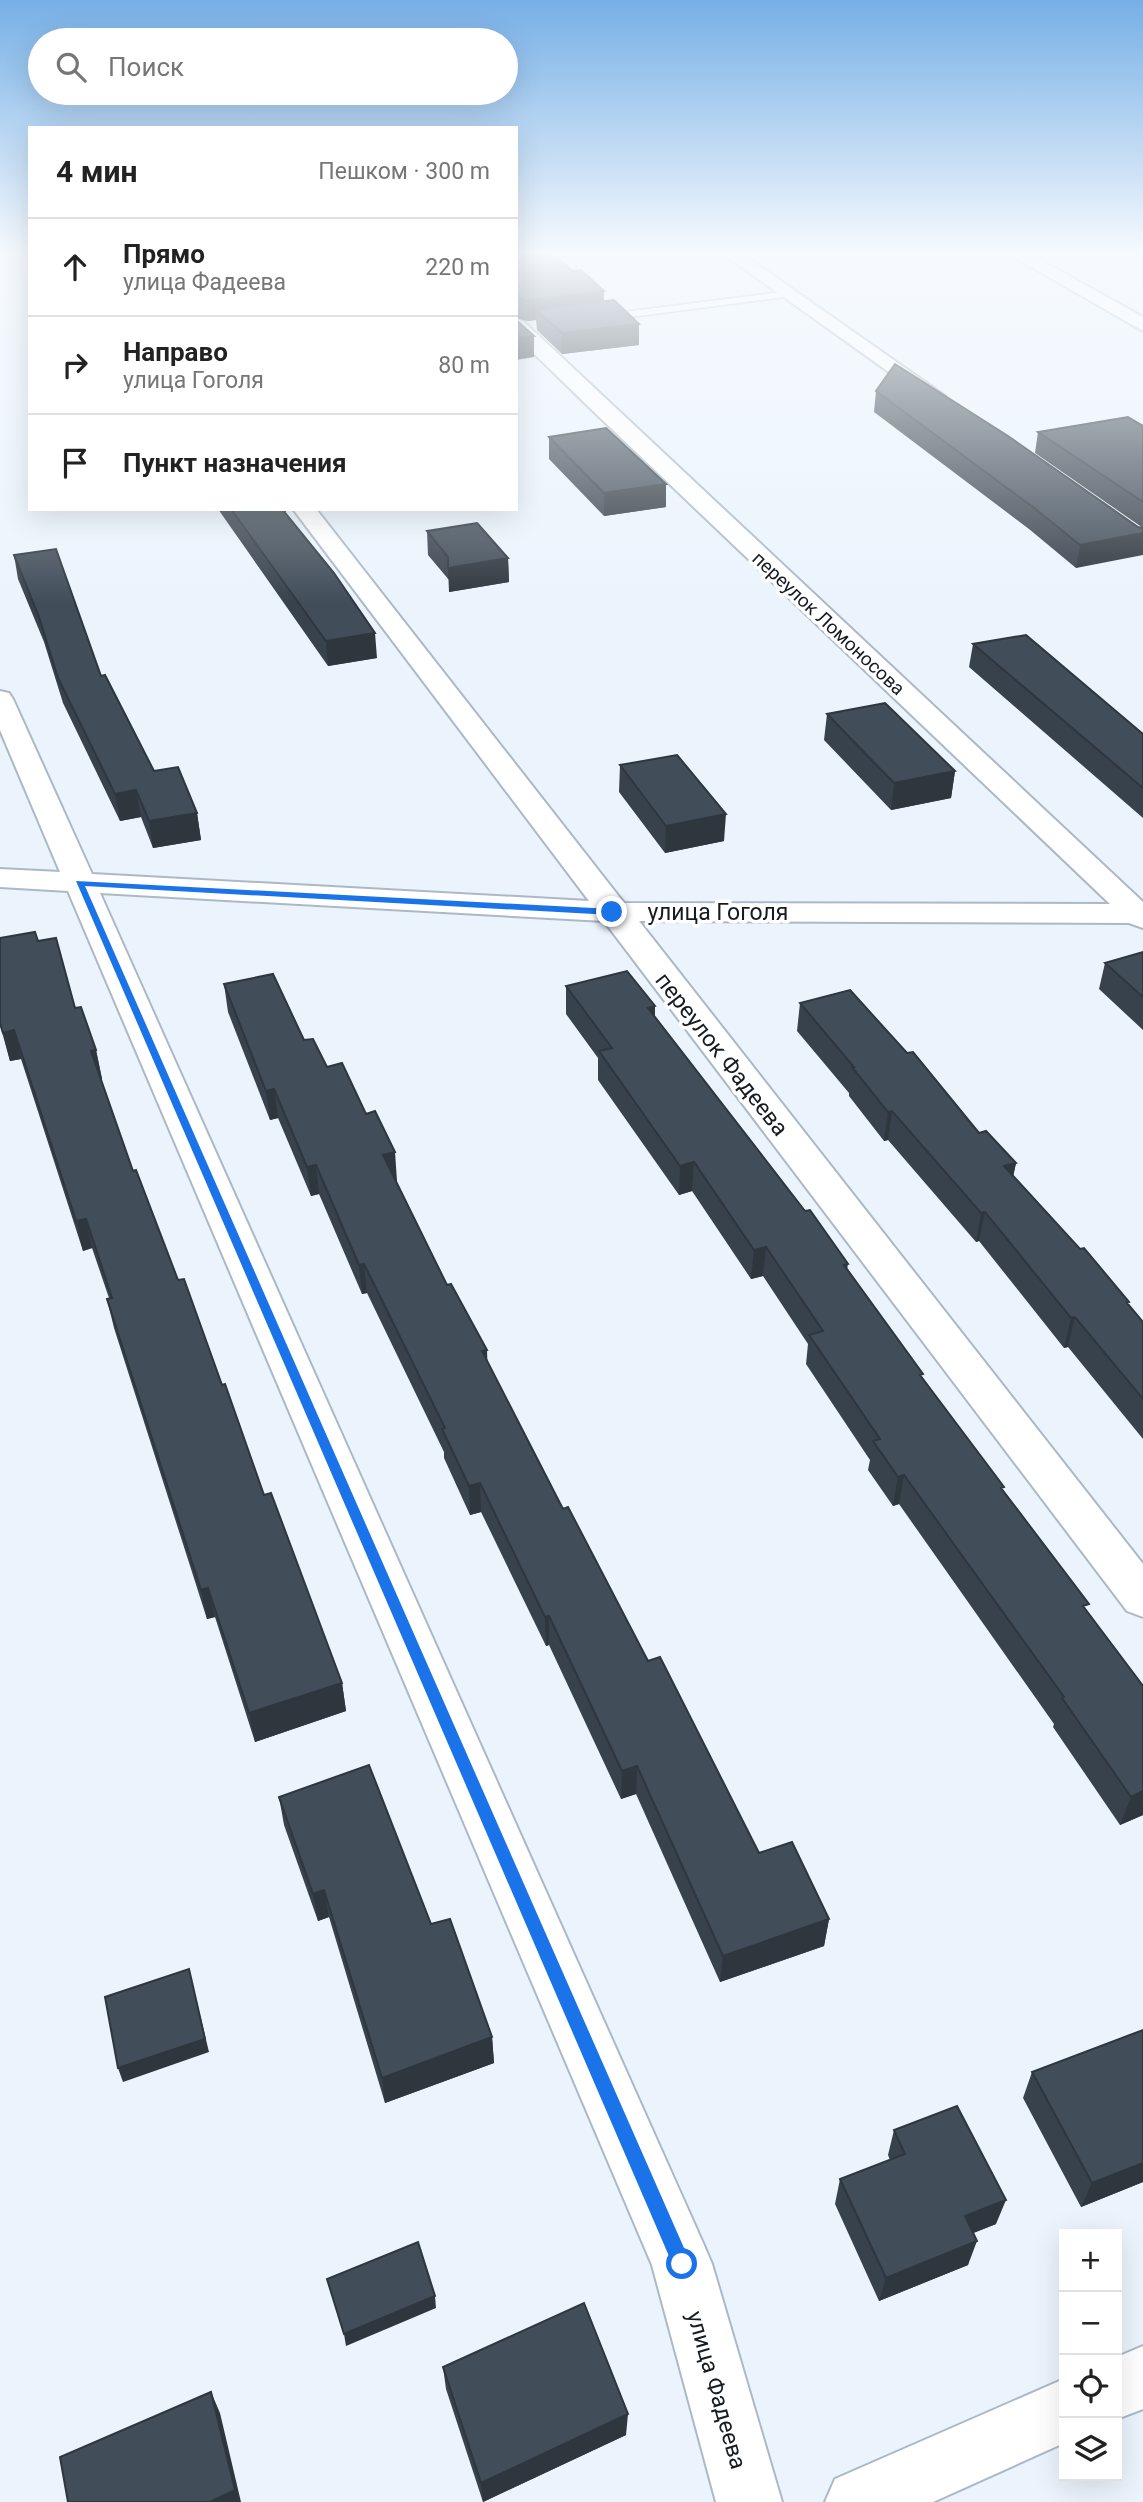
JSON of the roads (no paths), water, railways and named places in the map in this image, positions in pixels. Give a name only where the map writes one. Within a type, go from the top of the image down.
[{"type":"street","name":"переулок Ломоносова","points":[[565,370],[600,407],[1141,916]]},
{"type":"street","points":[[897,370],[949,406]]},
{"type":"street","name":"переулок Фадеева","points":[[306,511],[1143,1598]]},
{"type":"street","name":"улица Фадеева","points":[[0,699],[682,2264],[749,2502]]},
{"type":"street","name":"улица Гоголя","points":[[0,878],[612,912],[1141,916]]},
{"type":"street","points":[[1122,2386],[1143,2377]]},
{"type":"street","points":[[858,2502],[1059,2413]]}]
